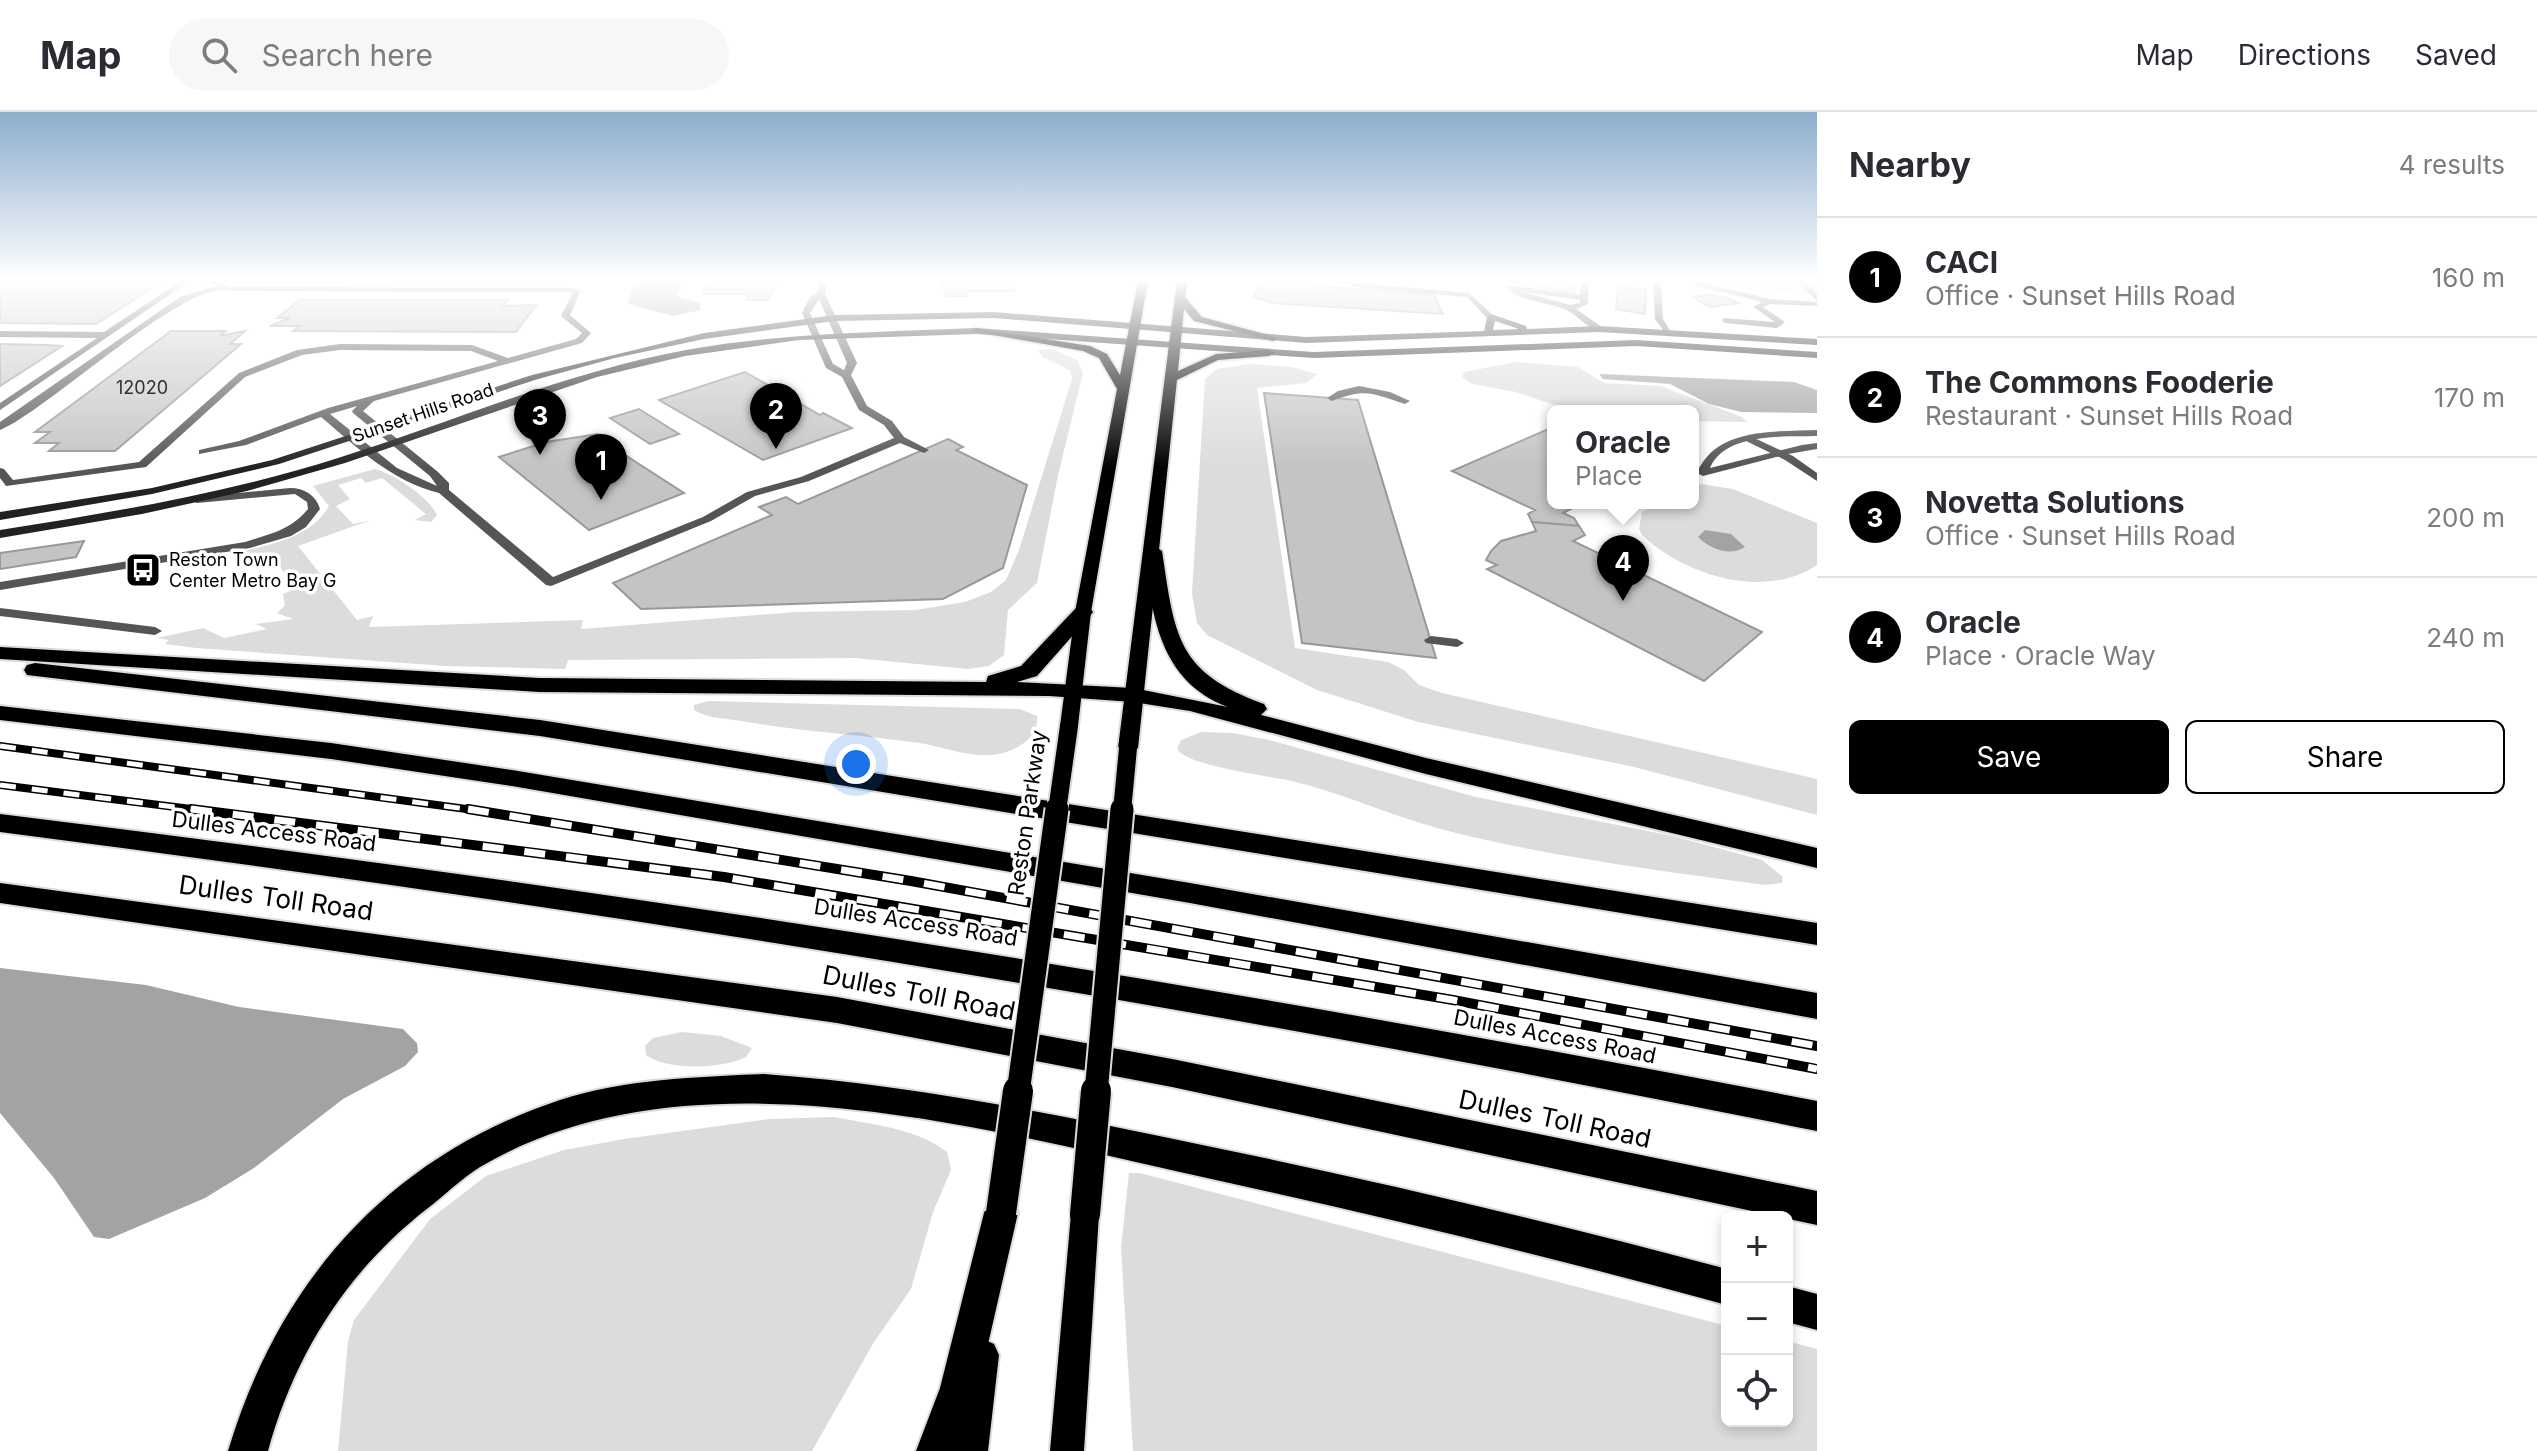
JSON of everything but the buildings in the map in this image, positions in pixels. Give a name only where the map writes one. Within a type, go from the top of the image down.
[{"type":"highway","points":[[1153,551],[1170,645],[1194,677],[1215,691],[1240,704],[1554,796]]},
{"type":"highway","points":[[954,690],[1029,671],[1083,612]]},
{"type":"highway","points":[[0,653],[554,685],[1075,690],[1133,695],[1190,704],[1554,796],[1817,858]]},
{"type":"highway","points":[[0,666],[540,728],[1817,934]]},
{"type":"highway","points":[[0,713],[331,751],[512,778],[1190,893],[1817,1006]]},
{"type":"highway","name":"Dulles Access Road","points":[[0,823],[552,895],[837,937],[1300,1016],[1817,1116]]},
{"type":"highway","name":"Dulles Toll Road","points":[[0,893],[837,1010],[1411,1122],[1817,1208]]},
{"type":"highway","points":[[248,1451],[268,1388],[322,1289],[362,1241],[410,1195],[454,1163],[509,1132],[588,1107],[629,1098],[760,1088],[842,1092],[933,1104],[1350,1192],[1721,1285]]},
{"type":"highway","points":[[936,1451],[959,1388],[1001,1213]]},
{"type":"highway","points":[[1793,1306],[1817,1312]]},
{"type":"main road","name":"Sunset Hills Road","points":[[0,516],[217,477],[381,430],[535,377],[670,343]]},
{"type":"main road","name":"Sunset Hills Road","points":[[0,534],[191,501],[369,452],[525,397],[622,368],[716,347],[747,343]]},
{"type":"main road","points":[[1057,343],[1086,348],[1103,356],[1123,389]]},
{"type":"main road","name":"Reston Parkway","points":[[971,1451],[1083,612],[1131,343]]},
{"type":"main road","name":"Sunset Hills Road","points":[[1147,343],[1269,353],[1384,355],[1626,343]]},
{"type":"main road","name":"Sunset Hills Road","points":[[1643,343],[1817,355]]},
{"type":"main road","points":[[1067,1451],[1085,1214],[1133,695],[1153,551],[1169,379],[1175,346]]},
{"type":"main road","points":[[1169,379],[1216,357],[1269,353]]},
{"type":"street","points":[[0,407],[94,343]]},
{"type":"street","points":[[0,427],[119,343]]},
{"type":"street","points":[[203,452],[242,443],[322,413],[565,343]]},
{"type":"street","points":[[818,343],[829,366],[846,375],[863,408],[888,423],[900,439],[924,450]]},
{"type":"street","points":[[844,343],[852,363],[846,375]]},
{"type":"street","points":[[0,471],[10,484],[142,465],[242,375],[300,352],[340,347],[472,348],[507,361]]},
{"type":"street","points":[[1332,398],[1346,389],[1364,388],[1405,401]]},
{"type":"street","points":[[371,399],[357,411],[443,483],[443,491]]},
{"type":"street","points":[[322,413],[369,452],[415,483],[443,491],[551,582],[707,519],[751,494],[805,479],[900,439]]},
{"type":"street","points":[[1817,433],[1750,439],[1712,453],[1703,473],[1744,465],[1776,451],[1817,446]]},
{"type":"street","points":[[1750,439],[1776,451],[1817,478]]},
{"type":"street","points":[[0,586],[246,545],[287,533],[302,524],[314,509],[312,501],[298,491],[191,501]]},
{"type":"street","points":[[0,612],[155,631]]},
{"type":"street","points":[[1431,640],[1457,643]]},
{"type":"shaded area","points":[[1052,349],[1077,360],[1083,373],[1058,475],[1037,583],[1008,610],[1004,655],[989,666],[968,669],[855,658],[568,660],[565,669],[446,666],[196,648],[165,644],[169,640],[157,638],[203,628],[224,638],[267,629],[256,624],[293,619],[277,613],[285,605],[283,594],[297,588],[273,559],[243,551],[291,537],[313,525],[329,506],[313,486],[375,469],[410,487],[427,501],[437,515],[431,522],[415,520],[426,514],[382,478],[366,483],[361,478],[338,485],[350,499],[336,506],[353,524],[371,520],[298,546],[357,620],[373,616],[369,627],[583,620],[581,629],[796,612],[915,610],[965,602],[991,592],[1006,580],[1019,550],[1072,379],[1070,370],[1042,357],[1038,350]]},
{"type":"shaded area","points":[[1516,362],[1578,367],[1604,383],[1661,386],[1742,417],[1747,422],[1699,421],[1699,405],[1554,405],[1516,392],[1472,384],[1462,377],[1464,372]]},
{"type":"shaded area","points":[[1250,364],[1292,367],[1317,374],[1306,383],[1257,388],[1295,648],[1388,662],[1404,670],[1419,685],[1442,693],[1817,779],[1817,815],[1634,767],[1418,722],[1317,690],[1207,635],[1197,623],[1192,593],[1205,379],[1217,369]]},
{"type":"shaded area","points":[[1599,374],[1794,382],[1817,390],[1817,413],[1741,412],[1709,404],[1670,384],[1603,379]]},
{"type":"shaded area","points":[[1699,485],[1733,489],[1817,523],[1817,565],[1774,581],[1750,582],[1726,578],[1680,562],[1642,535],[1639,529],[1642,512],[1648,509],[1699,509]]},
{"type":"shaded area","points":[[1705,530],[1731,534],[1745,547],[1733,551],[1714,548],[1698,537]]},
{"type":"shaded area","points":[[708,701],[1020,709],[1037,716],[1037,723],[1028,740],[1016,748],[1003,753],[980,755],[912,742],[717,718],[694,710],[694,705]]},
{"type":"shaded area","points":[[1201,732],[1233,733],[1269,740],[1476,797],[1673,836],[1762,860],[1783,877],[1782,883],[1765,885],[1612,863],[1439,829],[1292,781],[1212,765],[1184,755],[1177,749],[1181,740]]},
{"type":"shaded area","points":[[0,968],[146,985],[239,1007],[403,1029],[417,1043],[418,1052],[405,1066],[343,1099],[254,1168],[205,1198],[109,1239],[94,1237],[54,1178],[0,1113]]},
{"type":"shaded area","points":[[682,1032],[721,1036],[752,1048],[746,1057],[710,1066],[668,1064],[646,1055],[645,1046],[653,1038]]},
{"type":"shaded area","points":[[835,1117],[894,1128],[922,1138],[947,1152],[951,1170],[933,1212],[911,1289],[874,1342],[812,1451],[338,1451],[348,1341],[354,1320],[430,1219],[486,1176],[564,1150],[624,1139],[770,1119]]},
{"type":"shaded area","points":[[1129,1173],[1140,1173],[1721,1324],[1721,1427],[1793,1427],[1793,1343],[1817,1349],[1817,1451],[1133,1451],[1121,1247]]},
{"type":"railway","points":[[0,746],[477,810]]},
{"type":"railway","points":[[0,785],[207,811]]},
{"type":"railway","points":[[191,809],[724,877],[1453,1000],[1817,1069]]},
{"type":"railway","points":[[468,809],[477,810]]},
{"type":"railway","points":[[477,810],[481,811]]},
{"type":"railway","points":[[477,810],[911,881],[1817,1046]]},
{"type":"place","name":"The Commons Fooderie","points":[[776,449]]},
{"type":"place","name":"Novetta Solutions","points":[[540,455]]},
{"type":"place","name":"CACI","points":[[601,500]]},
{"type":"place","name":"Reston Town Center Metro Bay G","points":[[143,570]]},
{"type":"place","name":"Oracle","points":[[1623,601]]}]
